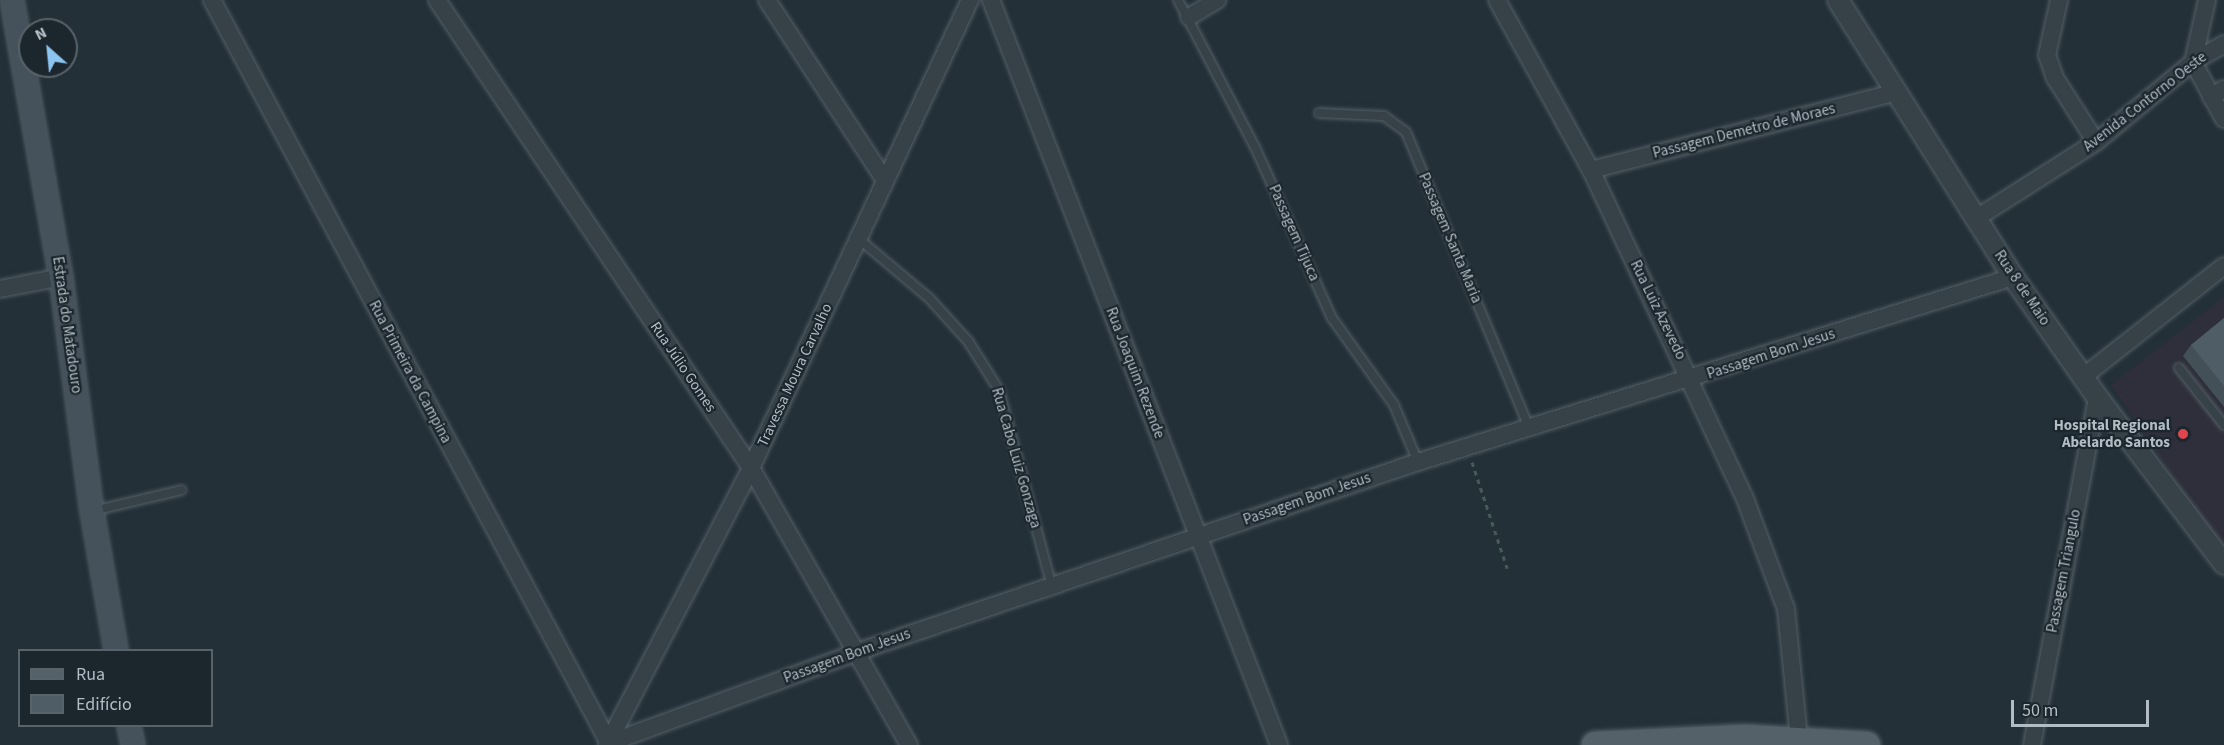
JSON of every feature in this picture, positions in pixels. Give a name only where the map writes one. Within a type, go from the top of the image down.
[{"type":"main road","name":"Estrada do Matadouro","points":[[12,0],[61,277],[92,511],[116,649]]},
{"type":"main road","points":[[129,727],[133,745]]},
{"type":"main road","points":[[1594,745],[1799,740],[1867,745]]},
{"type":"street","name":"Rua Primeira da Campina","points":[[212,0],[608,744]]},
{"type":"street","name":"Rua Júlio Gomes","points":[[437,0],[751,468],[909,745]]},
{"type":"street","points":[[767,0],[884,179]]},
{"type":"street","name":"Travessa Moura Carvalho","points":[[608,744],[751,468],[859,239],[884,179],[970,0]]},
{"type":"street","name":"Rua Joaquim Rezende","points":[[991,0],[1279,745]]},
{"type":"street","points":[[1189,17],[1217,0]]},
{"type":"street","name":"Rua Luiz Azevedo","points":[[1497,0],[1592,170],[1692,380],[1782,593],[1799,740]]},
{"type":"street","name":"Rua 8 de Maio","points":[[1839,0],[2013,277],[2097,397],[2222,558]]},
{"type":"street","points":[[2059,0],[2047,55],[2055,78],[2096,142]]},
{"type":"street","points":[[2207,0],[2193,62],[2218,93],[2224,119]]},
{"type":"street","name":"Avenida Contorno Oeste","points":[[1975,219],[2096,142],[2193,62],[2224,44]]},
{"type":"street","name":"Passagem Demetro de Moraes","points":[[1592,170],[1897,92]]},
{"type":"street","points":[[2084,377],[2224,266]]},
{"type":"street","points":[[0,289],[61,277]]},
{"type":"street","name":"Passagem Bom Jesus","points":[[608,744],[857,652],[1418,462],[1692,380],[2013,277]]},
{"type":"street","name":"Passagem Triangulo","points":[[2031,745],[2097,397]]},
{"type":"lane","name":"Passagem Tijuca","points":[[1178,0],[1189,17],[1255,147],[1332,318],[1394,405],[1418,462]]},
{"type":"lane","name":"Passagem Santa Maria","points":[[1319,113],[1384,116],[1406,132],[1529,428]]},
{"type":"lane","name":"Rua Cabo Luiz Gonzaga","points":[[859,239],[930,299],[968,341],[999,390],[1052,586]]},
{"type":"lane","points":[[2180,368],[2224,425]]},
{"type":"lane","points":[[92,511],[182,490]]},
{"type":"path","points":[[1467,447],[1507,568]]},
{"type":"shaded area","name":"Hospital Regional Abelardo Santos","points":[[2224,297],[2224,553],[2111,385]]},
{"type":"building","points":[[2224,318],[2224,386],[2191,345]]},
{"type":"place","name":"Hospital Regional Abelardo Santos","points":[[2183,434]]}]
